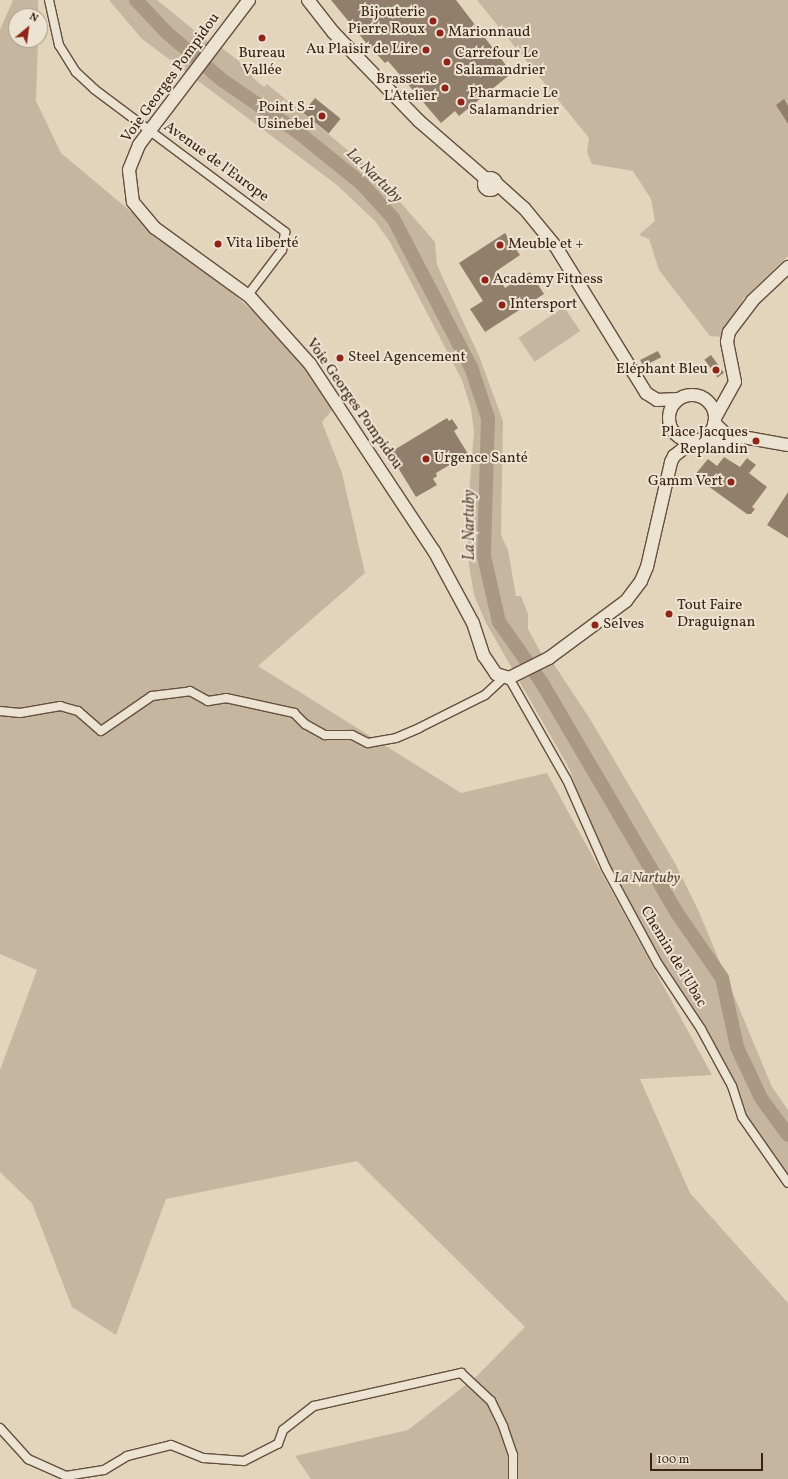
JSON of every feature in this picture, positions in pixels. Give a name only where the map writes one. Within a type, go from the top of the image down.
[{"type":"street","name":"Avenue de l'Europe","points":[[49,0],[59,45],[76,72],[94,89],[149,132],[278,224],[285,232],[282,250],[248,295]]},
{"type":"street","name":"Voie Georges Pompidou","points":[[249,0],[149,132],[130,164],[129,186],[134,202],[155,228],[248,295],[305,358],[344,412],[434,552],[473,623],[484,656],[496,674],[509,677]]},
{"type":"street","points":[[308,2],[419,121],[524,208],[556,247],[646,393],[657,400],[678,399],[693,395],[705,399],[711,405],[715,420],[726,434],[751,441]]},
{"type":"street","points":[[674,456],[698,440],[715,420],[735,382],[727,342],[729,332],[752,301],[788,267]]},
{"type":"street","points":[[705,399],[730,393]]},
{"type":"street","points":[[2,710],[60,706],[78,711],[101,731],[152,696],[190,691],[208,701],[226,698],[294,713],[305,724],[325,735],[352,735],[368,743],[396,738],[419,728],[484,695],[509,677],[549,658],[626,601],[641,581],[674,456],[673,431],[669,415],[678,399]]},
{"type":"street","points":[[673,431],[680,438],[698,440],[751,441],[788,445]]},
{"type":"street","name":"Chemin de l'Ubac","points":[[509,677],[567,780],[613,882],[732,1086],[742,1117],[788,1183]]},
{"type":"street","points":[[0,1428],[28,1459],[66,1476],[104,1470],[127,1456],[171,1445],[204,1458],[244,1461],[278,1444],[283,1430],[314,1406],[461,1373],[491,1401],[504,1426],[513,1455],[513,1479]]},
{"type":"green space","points":[[13,0],[38,0],[38,8],[10,8]]},
{"type":"green space","name":"La Nartuby","points":[[109,0],[157,0],[205,39],[217,54],[222,48],[254,73],[252,77],[264,87],[267,84],[372,170],[435,242],[437,265],[479,356],[503,421],[501,535],[508,550],[516,596],[521,596],[528,614],[528,629],[542,655],[553,663],[590,719],[676,865],[699,912],[772,1087],[788,1110],[788,1176],[746,1117],[606,868],[569,768],[485,621],[474,595],[469,565],[467,517],[474,432],[471,409],[462,380],[390,242],[375,221],[337,185],[142,39]]},
{"type":"green space","points":[[477,0],[788,0],[788,256],[744,298],[723,337],[710,336],[659,270],[649,239],[639,235],[655,221],[651,199],[633,171],[592,164],[587,152],[589,138]]},
{"type":"green space","points":[[8,12],[8,48],[38,48],[36,101],[61,153],[179,252],[216,278],[278,334],[302,361],[333,409],[322,422],[342,473],[365,573],[258,666],[461,793],[547,773],[712,1075],[640,1079],[690,1193],[788,1303],[788,1479],[311,1479],[295,1456],[408,1430],[477,1376],[525,1327],[357,1161],[166,1199],[116,1335],[72,1307],[32,1203],[0,1172],[0,1070],[37,970],[0,954],[0,30]]},
{"type":"green space","points":[[564,307],[580,331],[535,362],[518,338]]},
{"type":"building","name":"Carrefour Le Salamandrier","points":[[331,0],[456,0],[512,73],[459,116],[455,111],[441,123],[388,61],[385,63],[367,44]]},
{"type":"building","name":"Point S - Usinebel","points":[[315,98],[341,119],[329,134],[303,113]]},
{"type":"building","points":[[784,99],[788,106],[788,124],[776,105]]},
{"type":"building","points":[[505,233],[520,255],[495,272],[505,288],[530,272],[544,294],[485,332],[470,309],[483,301],[459,263]]},
{"type":"building","points":[[658,351],[661,357],[643,366],[640,360]]},
{"type":"building","name":"Eléphant Bleu","points":[[711,355],[724,373],[717,378],[705,360]]},
{"type":"building","name":"Urgence Santé","points":[[447,418],[449,421],[452,419],[458,428],[454,431],[468,454],[436,473],[437,476],[433,479],[437,485],[416,497],[389,453]]},
{"type":"building","name":"Gamm Vert","points":[[724,457],[740,467],[747,458],[756,465],[749,473],[767,487],[752,507],[755,509],[751,514],[747,514],[694,476],[708,459],[717,466]]},
{"type":"building","points":[[788,492],[788,538],[767,525]]},
{"type":"waterway","name":"La Nartuby","points":[[136,0],[166,32],[222,80],[299,133],[361,183],[393,218],[471,367],[488,418],[484,556],[499,622],[542,683],[677,913],[722,978],[737,1047],[761,1098],[788,1135]]},
{"type":"place","name":"Bijouterie Pierre Roux","points":[[433,21]]},
{"type":"place","name":"Marionnaud","points":[[440,33]]},
{"type":"place","name":"Bureau Vallée","points":[[262,38]]},
{"type":"place","name":"Au Plaisir de Lire","points":[[426,50]]},
{"type":"place","name":"Carrefour Le Salamandrier","points":[[447,62]]},
{"type":"place","name":"Brasserie L'Atelier","points":[[445,88]]},
{"type":"place","name":"Pharmacie Le Salamandrier","points":[[461,102]]},
{"type":"place","name":"Point S - Usinebel","points":[[322,116]]},
{"type":"place","name":"Vita liberté","points":[[218,244]]},
{"type":"place","name":"Meuble et +","points":[[500,245]]},
{"type":"place","name":"Academy Fitness","points":[[485,280]]},
{"type":"place","name":"Intersport","points":[[502,305]]},
{"type":"place","name":"Steel Agencement","points":[[340,358]]},
{"type":"place","name":"Eléphant Bleu","points":[[716,370]]},
{"type":"place","name":"Place Jacques Replandin","points":[[756,441]]},
{"type":"place","name":"Urgence Santé","points":[[426,459]]},
{"type":"place","name":"Gamm Vert","points":[[731,482]]},
{"type":"place","name":"Tout Faire Draguignan","points":[[669,614]]},
{"type":"place","name":"Selves","points":[[595,625]]}]
